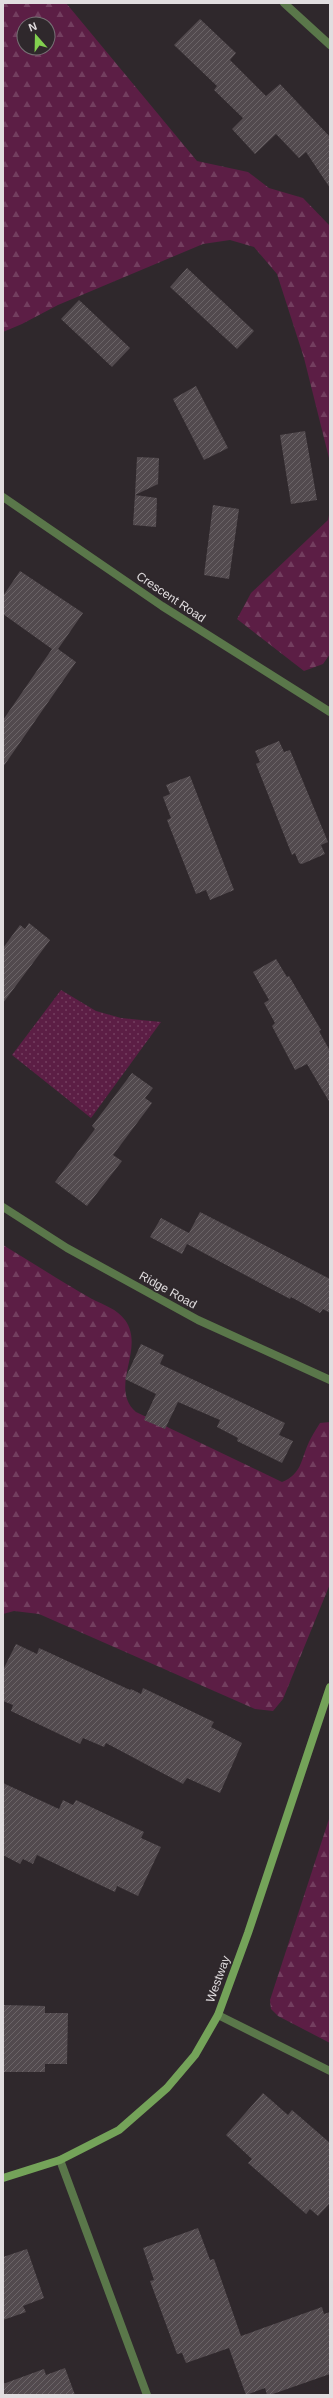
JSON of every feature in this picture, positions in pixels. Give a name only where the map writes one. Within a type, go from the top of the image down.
[{"type":"street","points":[[284,3],[330,45]]},
{"type":"street","name":"Crescent Road","points":[[3,497],[162,606],[330,712]]},
{"type":"street","name":"Ridge Road","points":[[3,1207],[67,1248],[198,1320],[330,1380]]},
{"type":"street","name":"Westway","points":[[3,2178],[60,2160],[119,2130],[145,2110],[167,2088],[195,2055],[218,2015],[248,1934],[330,1687]]},
{"type":"street","points":[[218,2015],[330,2071]]},
{"type":"street","points":[[60,2160],[147,2395]]},
{"type":"green space","points":[[3,3],[66,3],[197,161],[248,172],[269,188],[303,198],[330,226],[330,462],[304,358],[277,274],[254,247],[230,240],[203,244],[58,305],[3,332]]},
{"type":"green space","points":[[330,510],[330,654],[323,664],[304,671],[237,619],[251,593],[328,520]]},
{"type":"green space","points":[[61,990],[96,1011],[121,1018],[161,1022],[91,1118],[12,1055]]},
{"type":"green space","points":[[3,1245],[81,1293],[106,1305],[122,1316],[130,1331],[132,1343],[125,1391],[128,1402],[136,1412],[282,1482],[294,1475],[300,1465],[314,1432],[320,1423],[330,1422],[330,1584],[283,1699],[273,1711],[255,1709],[39,1614],[14,1611],[3,1614]]},
{"type":"green space","points":[[330,1816],[330,2043],[278,2016],[271,2009],[270,2000]]},
{"type":"building","points":[[200,19],[236,53],[230,60],[266,96],[280,84],[330,137],[330,188],[306,152],[299,158],[276,134],[255,154],[232,129],[243,118],[214,90],[217,86],[174,45]]},
{"type":"building","points":[[187,268],[254,331],[237,349],[170,287]]},
{"type":"building","points":[[79,300],[130,348],[112,367],[61,319]]},
{"type":"building","points":[[196,386],[228,448],[204,460],[173,399]]},
{"type":"building","points":[[305,431],[317,500],[291,504],[280,435]]},
{"type":"building","points":[[137,457],[159,458],[158,484],[135,495]]},
{"type":"building","points":[[135,495],[157,498],[156,527],[133,525]]},
{"type":"building","points":[[213,505],[239,509],[229,579],[204,575]]},
{"type":"building","points":[[20,571],[83,613],[58,649],[76,662],[3,767],[3,720],[52,649],[3,614],[3,596]]},
{"type":"building","points":[[279,741],[284,752],[290,750],[328,842],[321,845],[325,854],[302,864],[299,863],[295,853],[292,855],[256,764],[260,762],[255,751]]},
{"type":"building","points":[[190,776],[234,890],[210,900],[206,890],[196,894],[167,820],[171,818],[163,797],[170,794],[166,785]]},
{"type":"building","points":[[29,923],[50,940],[3,1003],[3,948],[20,925],[25,929]]},
{"type":"building","points":[[276,959],[287,977],[289,976],[321,1030],[319,1031],[330,1051],[330,1103],[307,1064],[295,1070],[272,1026],[275,1023],[264,1003],[269,1000],[253,972]]},
{"type":"building","points":[[132,1073],[153,1088],[145,1098],[152,1103],[113,1155],[122,1161],[87,1206],[55,1182],[95,1129],[92,1126]]},
{"type":"building","points":[[200,1212],[330,1279],[330,1313],[323,1309],[320,1313],[291,1297],[290,1299],[187,1244],[182,1254],[150,1237],[161,1218],[189,1233]]},
{"type":"building","points":[[141,1344],[164,1355],[160,1364],[285,1423],[279,1435],[293,1441],[282,1463],[237,1441],[238,1438],[217,1427],[220,1420],[178,1402],[165,1429],[144,1420],[156,1394],[125,1379]]},
{"type":"building","points":[[16,1644],[37,1654],[39,1648],[141,1694],[143,1688],[214,1722],[211,1727],[242,1743],[220,1793],[187,1778],[183,1784],[106,1743],[104,1747],[83,1738],[80,1744],[11,1711],[13,1705],[3,1701],[3,1670]]},
{"type":"building","points":[[3,1783],[59,1809],[63,1800],[73,1805],[76,1800],[144,1832],[141,1838],[161,1847],[138,1896],[117,1886],[115,1892],[37,1855],[33,1864],[23,1859],[20,1864],[3,1855]]},
{"type":"building","points":[[3,2005],[45,2006],[45,2013],[68,2013],[67,2064],[45,2064],[45,2072],[3,2072]]},
{"type":"building","points":[[263,2093],[288,2115],[292,2110],[330,2143],[330,2203],[318,2216],[310,2209],[306,2214],[248,2163],[252,2159],[226,2135]]},
{"type":"building","points":[[198,2228],[210,2260],[214,2259],[241,2336],[322,2307],[324,2314],[330,2312],[330,2374],[270,2395],[267,2395],[265,2388],[246,2395],[229,2348],[186,2363],[182,2353],[177,2354],[150,2281],[154,2280],[143,2248]]},
{"type":"building","points":[[27,2249],[44,2298],[23,2306],[26,2312],[3,2320],[3,2257]]},
{"type":"building","points":[[65,2368],[75,2395],[3,2395],[3,2384],[44,2369],[46,2375]]}]
